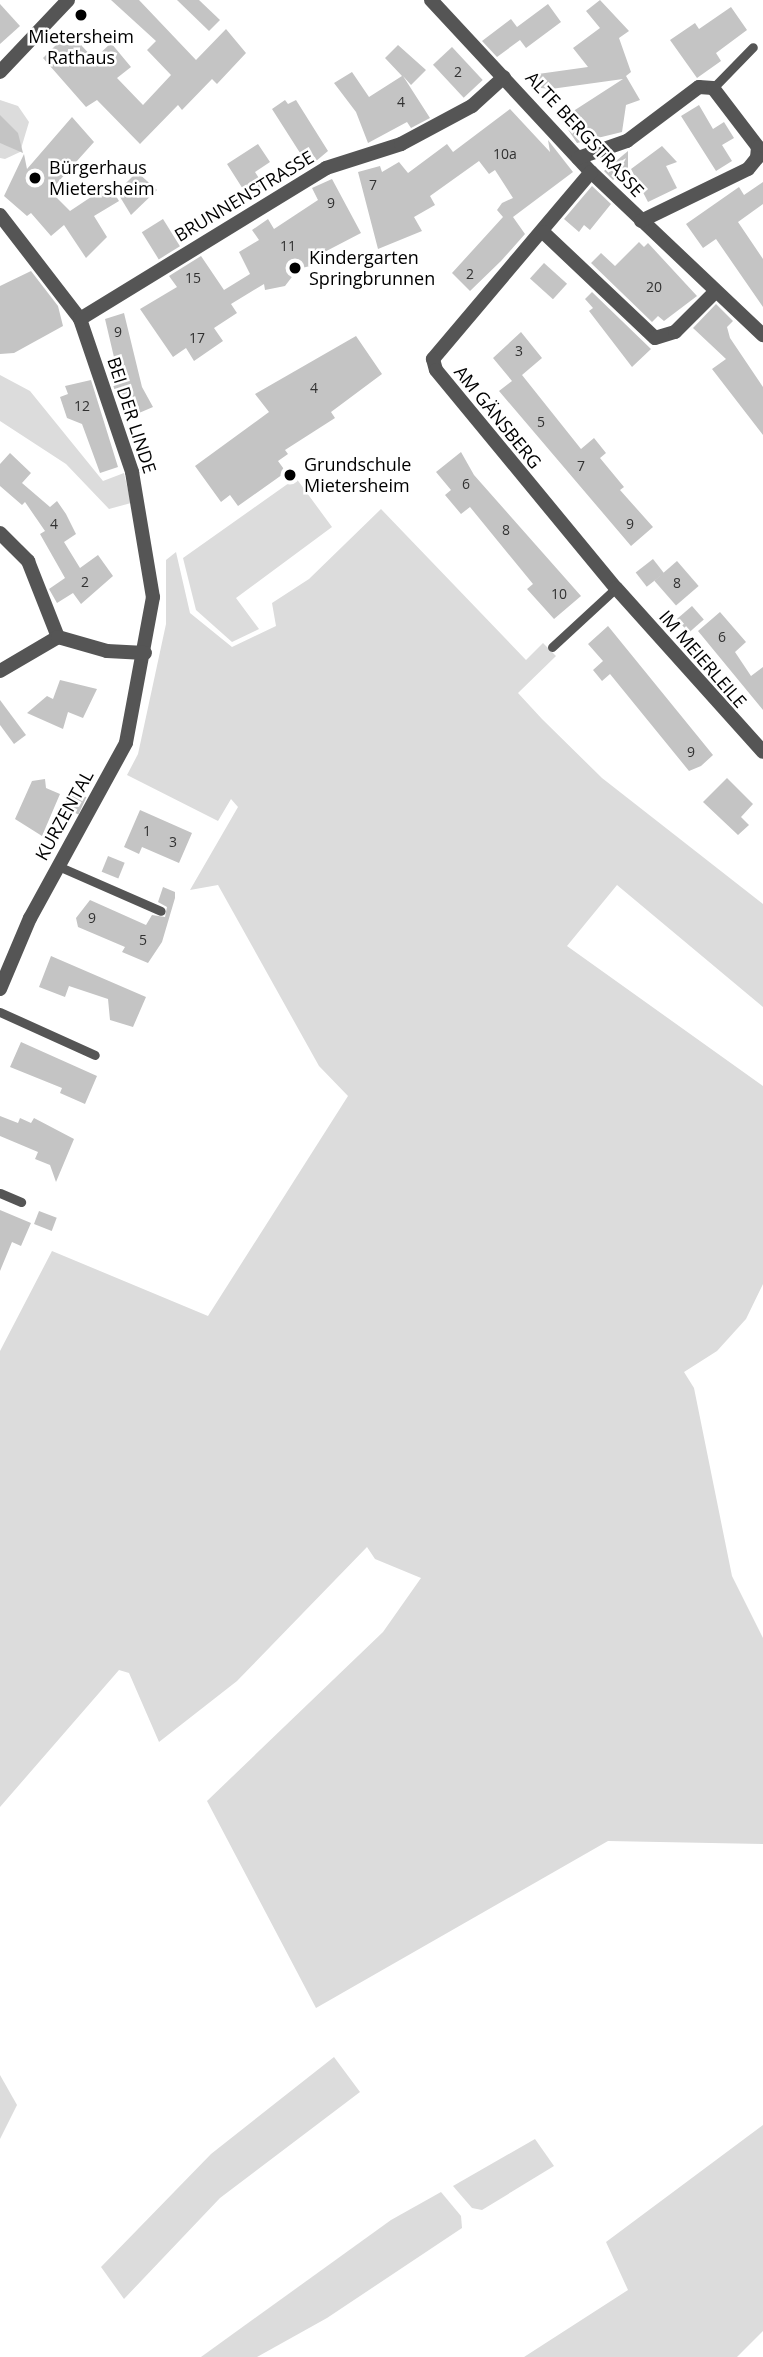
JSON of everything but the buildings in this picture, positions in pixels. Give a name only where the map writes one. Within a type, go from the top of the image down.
[{"type":"street","points":[[0,72],[68,0]]},
{"type":"street","name":"ALTE BERGSTRASSE","points":[[431,0],[591,172],[763,335]]},
{"type":"street","name":"BRUNNENSTRASSE","points":[[80,319],[326,168],[401,144],[472,106],[505,77]]},
{"type":"street","points":[[578,158],[627,141],[699,87],[713,88],[758,147],[760,158],[748,169],[641,220]]},
{"type":"street","name":"AM GÄNSBERG","points":[[591,172],[433,359],[444,383],[616,588]]},
{"type":"street","name":"BEI DER LINDE","points":[[0,215],[80,319],[132,472],[151,565],[153,597],[145,653]]},
{"type":"street","points":[[543,232],[655,338],[675,332],[715,292]]},
{"type":"street","points":[[0,533],[27,561],[58,637]]},
{"type":"street","name":"IM MEIERLEILE","points":[[616,588],[763,752]]},
{"type":"street","points":[[0,671],[58,637],[107,651],[145,653]]},
{"type":"street","name":"KURZENTAL","points":[[0,989],[58,866],[126,743],[145,653]]},
{"type":"lane","points":[[713,88],[753,47]]},
{"type":"lane","points":[[552,648],[616,588]]},
{"type":"lane","points":[[58,866],[161,911]]},
{"type":"lane","points":[[0,1012],[95,1055]]},
{"type":"lane","points":[[0,1193],[21,1202]]},
{"type":"shaded area","points":[[0,100],[18,106],[29,122],[20,152],[5,159],[0,158]]},
{"type":"shaded area","points":[[0,375],[30,391],[103,481],[124,473],[131,503],[109,509],[66,464],[0,421]]},
{"type":"shaded area","points":[[296,478],[332,527],[236,598],[259,629],[232,642],[196,610],[183,558]]},
{"type":"shaded area","points":[[381,509],[526,660],[543,643],[556,656],[518,693],[542,719],[602,778],[763,904],[763,1007],[617,885],[567,946],[763,1086],[763,1284],[746,1319],[717,1351],[684,1372],[694,1388],[732,1576],[763,1638],[763,1844],[608,1841],[316,2008],[207,1801],[383,1632],[421,1578],[375,1559],[367,1547],[237,1681],[159,1742],[129,1673],[119,1670],[0,1807],[0,1351],[52,1251],[208,1316],[348,1096],[319,1066],[218,885],[190,890],[238,807],[231,799],[218,821],[127,775],[138,754],[166,624],[166,560],[176,552],[190,613],[232,647],[276,626],[272,603],[309,579]]},
{"type":"shaded area","points":[[334,2057],[360,2092],[220,2198],[124,2299],[101,2267],[211,2154]]},
{"type":"shaded area","points":[[0,2075],[17,2105],[0,2139]]},
{"type":"shaded area","points":[[763,2125],[763,2331],[737,2357],[524,2357],[628,2290],[606,2242]]},
{"type":"shaded area","points":[[535,2139],[554,2166],[482,2210],[472,2208],[453,2186]]},
{"type":"shaded area","points":[[441,2192],[461,2216],[462,2228],[327,2318],[257,2357],[201,2357],[391,2220]]},
{"type":"place","name":"Mietersheim Rathaus","points":[[81,15]]},
{"type":"place","name":"Bürgerhaus Mietersheim","points":[[35,178]]},
{"type":"place","name":"Kindergarten Springbrunnen","points":[[295,268]]},
{"type":"place","name":"Grundschule Mietersheim","points":[[290,475]]}]
